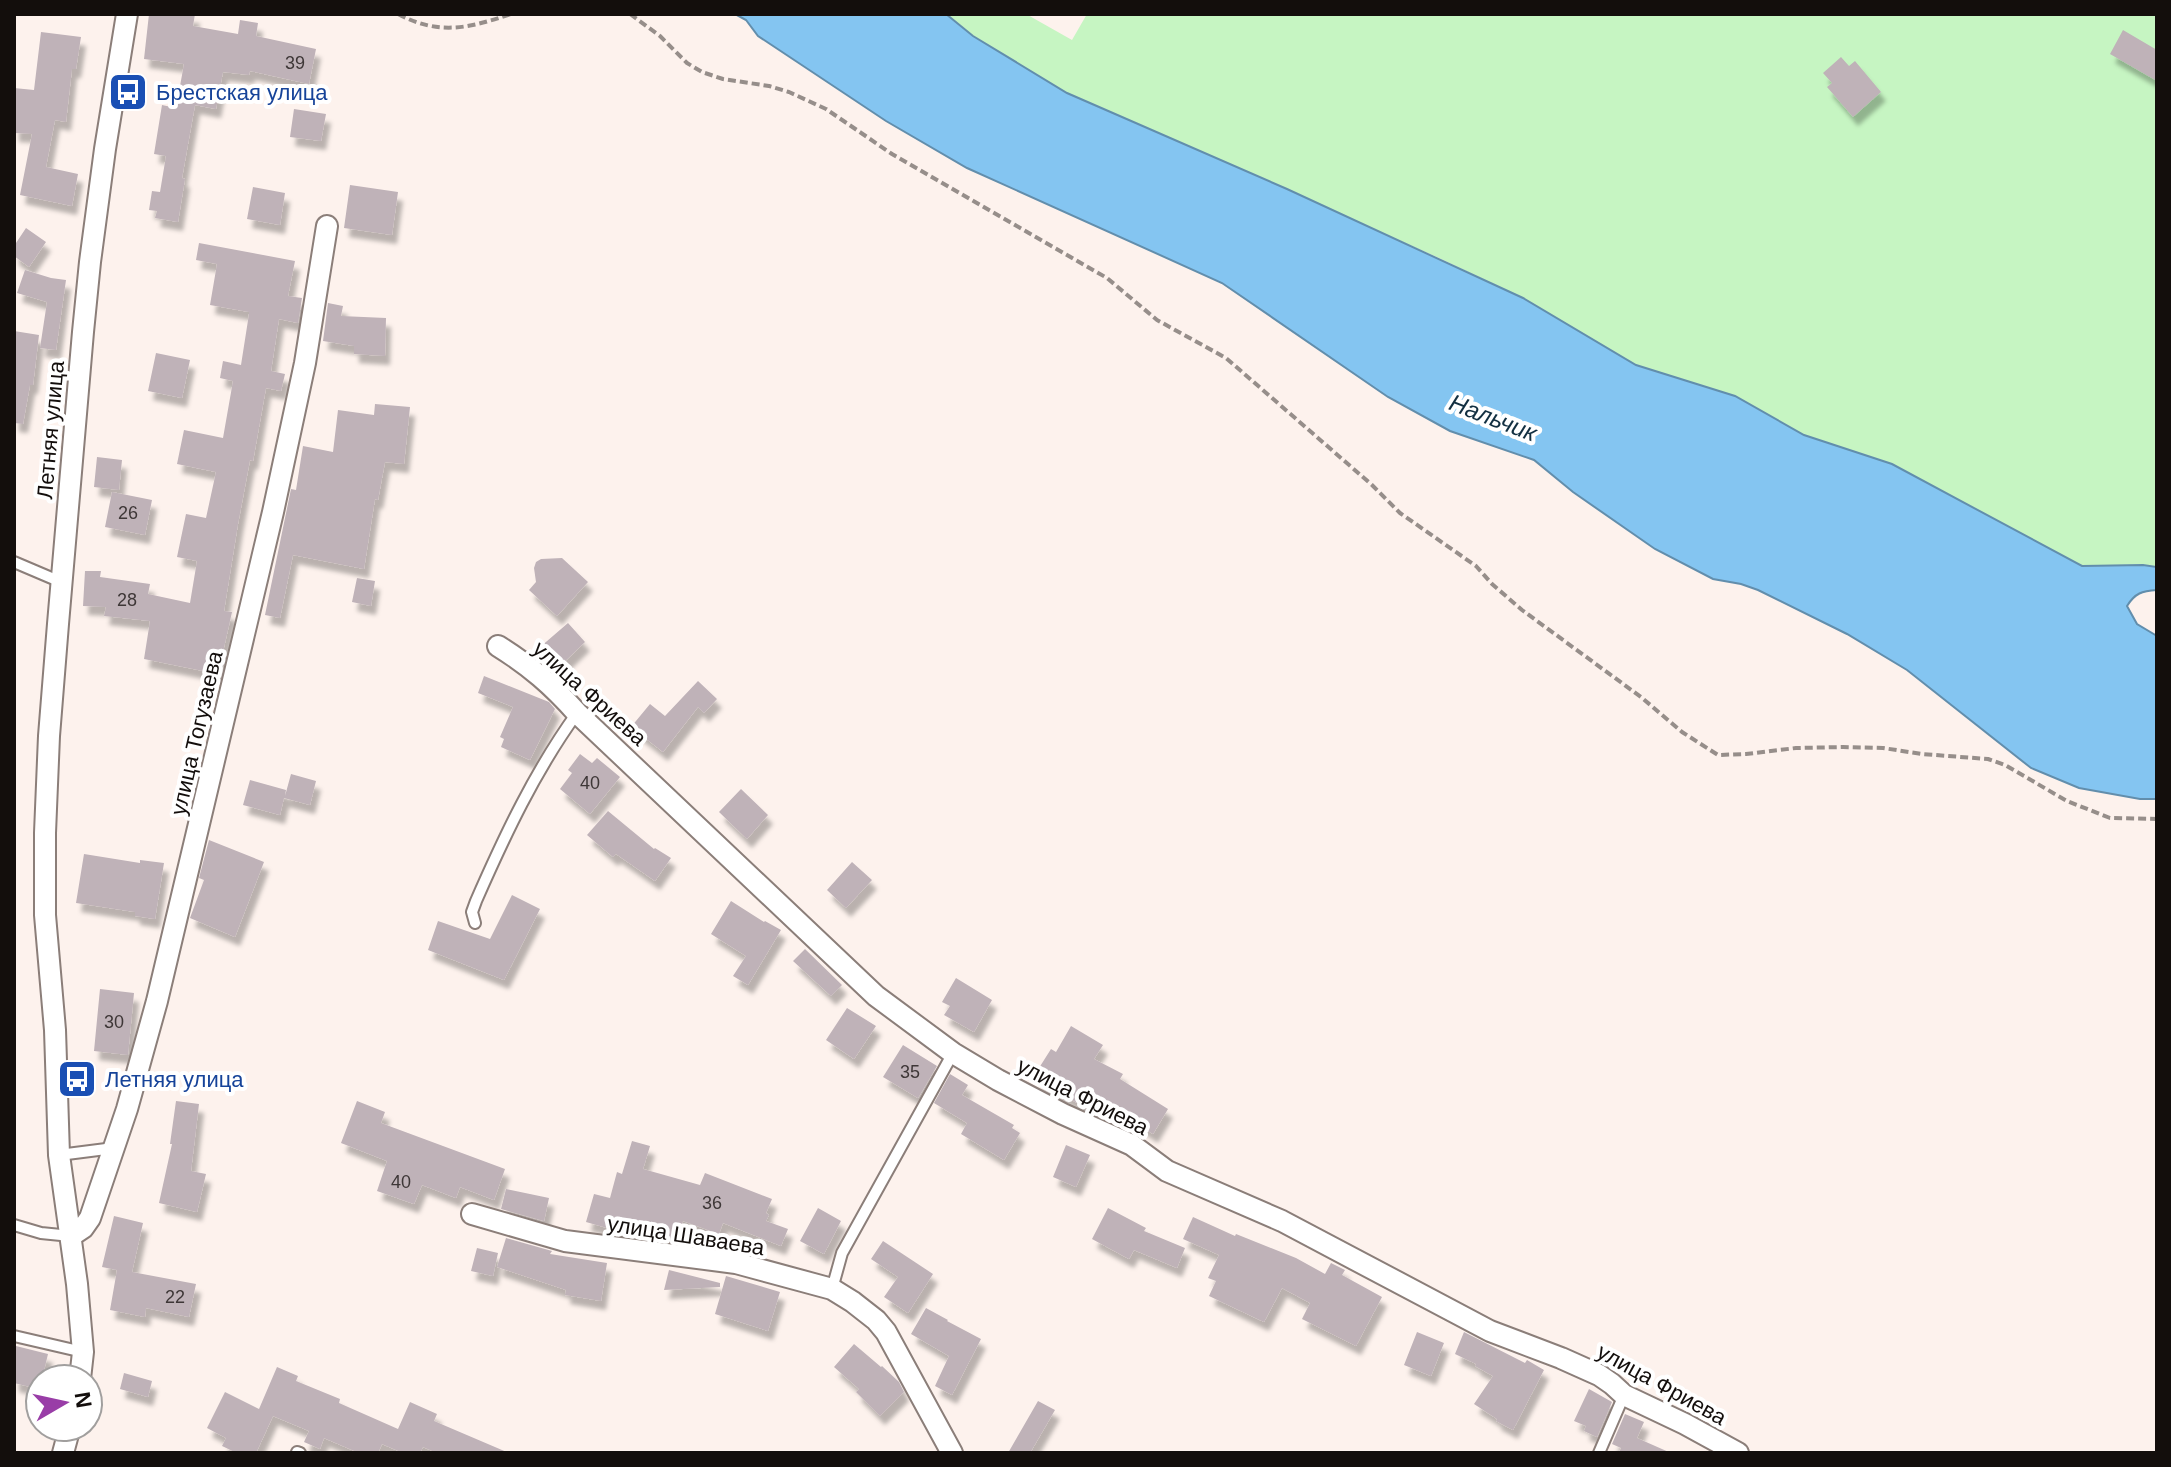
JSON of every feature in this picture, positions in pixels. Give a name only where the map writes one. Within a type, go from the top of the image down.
[{"type":"street","name":"Летняя улица","points":[[82,1363],[71,1236],[59,1155],[55,1030],[45,915],[49,736],[90,262],[127,14]]},
{"type":"street","name":"улица Тогузаева","points":[[71,1236],[83,1228],[90,1218],[127,1109],[157,1001],[273,512],[305,363],[327,226]]},
{"type":"street","name":"улица Фриева","points":[[498,646],[552,685],[577,713],[876,996],[953,1053],[1063,1114],[1132,1145],[1167,1171],[1282,1221],[1490,1331],[1599,1375],[1624,1395],[1738,1453]]},
{"type":"street","name":"улица Шаваева","points":[[472,1214],[565,1241],[736,1263],[832,1289],[876,1320],[886,1332],[952,1453]]},
{"type":"lane","points":[[14,562],[61,582]]},
{"type":"lane","points":[[475,923],[472,912],[476,901],[518,811],[541,767],[577,713]]},
{"type":"lane","points":[[832,1289],[842,1253],[953,1053]]},
{"type":"lane","points":[[59,1155],[114,1148]]},
{"type":"lane","points":[[14,1225],[41,1233],[71,1236]]},
{"type":"lane","points":[[14,1336],[83,1352]]},
{"type":"lane","points":[[1599,1453],[1624,1395]]},
{"type":"path","points":[[398,14],[429,27],[459,29],[511,14]]},
{"type":"path","points":[[630,14],[660,36],[687,63],[702,72],[779,89],[826,109],[892,154],[1107,278],[1157,320],[1226,358],[1400,513],[1476,566],[1522,610],[1630,688],[1682,732],[1718,755],[1843,747],[1988,759],[2005,765],[2067,801],[2110,818],[2157,819]]},
{"type":"green space","points":[[946,14],[1026,14],[1072,40],[1087,14],[2157,14],[2157,567],[2082,566],[1892,464],[1804,435],[1735,396],[1636,365],[1523,298],[1067,93],[973,36]]},
{"type":"water","name":"Нальчик","points":[[735,14],[946,14],[973,36],[1067,93],[1287,189],[1523,298],[1636,365],[1735,396],[1804,435],[1892,464],[2082,566],[2157,567],[2157,590],[2139,594],[2127,606],[2137,624],[2157,636],[2157,799],[2079,788],[2031,768],[1907,670],[1847,634],[1758,590],[1713,579],[1655,549],[1573,492],[1534,460],[1450,431],[1388,397],[1222,283],[967,168],[886,121],[758,36],[746,20]]},
{"type":"building","points":[[149,14],[195,14],[193,26],[238,34],[240,20],[258,23],[256,36],[316,49],[309,84],[250,71],[249,75],[223,72],[216,109],[195,105],[178,222],[155,218],[157,211],[149,210],[152,191],[160,192],[166,156],[154,154],[162,105],[176,108],[184,64],[144,59]]},
{"type":"building","points":[[2123,30],[2157,50],[2157,81],[2110,54]]},
{"type":"building","points":[[41,32],[81,37],[76,69],[72,69],[66,122],[55,120],[46,167],[78,174],[72,206],[20,195],[32,134],[14,133],[14,88],[34,90]]},
{"type":"building","points":[[1841,57],[1849,66],[1855,61],[1881,92],[1853,117],[1827,87],[1832,83],[1823,73]]},
{"type":"building","points":[[294,109],[326,114],[321,141],[290,137]]},
{"type":"building","points":[[350,185],[398,192],[392,235],[344,228]]},
{"type":"building","points":[[253,187],[285,193],[280,225],[247,219]]},
{"type":"building","points":[[26,228],[46,242],[29,267],[14,256],[14,246]]},
{"type":"building","points":[[199,243],[295,261],[288,296],[302,298],[298,323],[279,319],[271,371],[285,374],[281,391],[266,388],[238,524],[224,611],[232,612],[218,674],[144,659],[150,621],[104,616],[106,607],[83,606],[85,571],[101,571],[100,577],[150,584],[148,594],[190,603],[197,561],[177,557],[186,514],[206,518],[216,472],[177,464],[184,430],[223,438],[233,381],[220,378],[223,361],[241,365],[249,314],[210,305],[217,264],[196,260]]},
{"type":"building","points":[[25,270],[66,280],[56,350],[40,348],[47,302],[17,293]]},
{"type":"building","points":[[328,303],[343,306],[341,316],[386,318],[385,356],[354,354],[354,346],[323,341]]},
{"type":"building","points":[[14,331],[39,335],[33,385],[30,385],[23,424],[14,423]]},
{"type":"building","points":[[156,353],[190,360],[182,398],[148,391]]},
{"type":"building","points":[[375,404],[410,407],[404,464],[385,462],[378,500],[375,499],[364,569],[293,555],[280,618],[265,615],[291,489],[296,490],[303,446],[333,452],[338,410],[374,415]]},
{"type":"building","points":[[97,457],[122,460],[119,490],[94,487]]},
{"type":"building","points":[[112,492],[152,500],[145,535],[105,527]]},
{"type":"building","points":[[562,558],[588,582],[557,616],[529,590],[536,582],[536,562]]},
{"type":"building","points":[[357,578],[375,581],[371,606],[352,602]]},
{"type":"building","points":[[568,623],[585,642],[558,668],[539,648]]},
{"type":"building","points":[[484,676],[549,702],[555,709],[530,760],[501,747],[504,739],[500,737],[513,707],[478,693]]},
{"type":"building","points":[[698,681],[717,699],[704,713],[698,707],[663,752],[631,727],[650,704],[665,716]]},
{"type":"building","points":[[580,754],[592,763],[597,758],[620,777],[590,814],[560,789],[572,773],[568,770]]},
{"type":"building","points":[[291,774],[316,781],[310,805],[284,798],[280,815],[243,805],[250,780],[286,790],[285,796]]},
{"type":"building","points":[[741,789],[768,815],[747,839],[719,812]]},
{"type":"building","points":[[608,811],[654,849],[671,858],[655,881],[616,854],[613,857],[587,835]]},
{"type":"building","points":[[209,840],[264,862],[235,937],[190,918],[204,880],[199,878]]},
{"type":"building","points":[[84,854],[140,863],[140,860],[164,863],[155,919],[135,916],[135,912],[76,903]]},
{"type":"building","points":[[852,862],[872,880],[846,908],[827,890]]},
{"type":"building","points":[[512,895],[540,909],[504,980],[428,950],[438,921],[490,939]]},
{"type":"building","points":[[731,901],[781,930],[748,985],[733,976],[746,956],[711,934]]},
{"type":"building","points":[[805,949],[842,985],[831,996],[793,961]]},
{"type":"building","points":[[956,978],[992,1000],[974,1032],[944,1015],[950,1006],[942,1002]]},
{"type":"building","points":[[100,989],[134,993],[128,1055],[94,1051]]},
{"type":"building","points":[[847,1008],[876,1026],[854,1059],[826,1040]]},
{"type":"building","points":[[1071,1026],[1103,1045],[1094,1059],[1123,1074],[1120,1079],[1168,1109],[1153,1134],[1107,1105],[1101,1116],[1037,1081],[1044,1071],[1039,1068],[1051,1049],[1056,1052]]},
{"type":"building","points":[[903,1045],[937,1066],[918,1098],[883,1077]]},
{"type":"building","points":[[950,1074],[968,1085],[962,1095],[1014,1125],[1012,1128],[1020,1133],[1004,1160],[961,1134],[967,1123],[934,1103]]},
{"type":"building","points":[[176,1101],[199,1104],[191,1171],[206,1174],[197,1212],[159,1203],[172,1144]]},
{"type":"building","points":[[357,1101],[385,1112],[381,1123],[505,1169],[494,1200],[460,1187],[456,1198],[422,1185],[414,1204],[377,1191],[387,1161],[341,1143]]},
{"type":"building","points":[[632,1141],[650,1146],[643,1169],[700,1185],[705,1173],[772,1199],[766,1221],[788,1229],[781,1246],[723,1223],[719,1234],[683,1221],[677,1242],[627,1228],[625,1233],[586,1222],[594,1194],[610,1198],[617,1172],[622,1174]]},
{"type":"building","points":[[1066,1145],[1090,1155],[1076,1187],[1053,1177]]},
{"type":"building","points":[[506,1189],[549,1198],[544,1221],[501,1209]]},
{"type":"building","points":[[818,1208],[841,1221],[824,1254],[800,1241]]},
{"type":"building","points":[[1108,1208],[1146,1228],[1144,1231],[1185,1248],[1177,1268],[1134,1250],[1129,1259],[1092,1239]]},
{"type":"building","points":[[114,1216],[143,1223],[132,1272],[196,1284],[189,1317],[146,1308],[145,1317],[110,1310],[117,1270],[102,1267]]},
{"type":"building","points":[[1193,1217],[1296,1258],[1325,1274],[1331,1263],[1345,1270],[1342,1275],[1382,1297],[1356,1346],[1302,1319],[1310,1303],[1282,1288],[1264,1322],[1209,1296],[1216,1281],[1208,1278],[1219,1255],[1183,1239]]},
{"type":"building","points":[[506,1238],[552,1251],[550,1254],[607,1263],[601,1301],[565,1295],[566,1290],[497,1267]]},
{"type":"building","points":[[883,1241],[933,1274],[908,1313],[884,1297],[898,1277],[871,1259]]},
{"type":"building","points":[[477,1248],[498,1253],[493,1276],[471,1271]]},
{"type":"building","points":[[669,1270],[720,1283],[720,1287],[664,1290]]},
{"type":"building","points":[[726,1276],[780,1292],[768,1331],[715,1314]]},
{"type":"building","points":[[926,1308],[981,1339],[952,1395],[935,1386],[949,1356],[911,1334]]},
{"type":"building","points":[[1417,1332],[1444,1343],[1431,1376],[1404,1365]]},
{"type":"building","points":[[1464,1332],[1544,1370],[1513,1430],[1474,1404],[1493,1376],[1455,1354]]},
{"type":"building","points":[[854,1344],[899,1382],[904,1392],[880,1416],[856,1392],[859,1389],[834,1367]]},
{"type":"building","points":[[16,1346],[48,1354],[46,1363],[24,1363],[24,1385],[14,1383]]},
{"type":"building","points":[[277,1367],[298,1376],[296,1381],[340,1399],[339,1403],[398,1429],[410,1402],[437,1414],[434,1421],[509,1453],[437,1453],[423,1447],[420,1453],[403,1453],[382,1444],[378,1453],[359,1453],[324,1438],[320,1449],[304,1442],[309,1431],[273,1416],[256,1453],[237,1453],[222,1446],[226,1438],[207,1428],[225,1392],[259,1409]]},
{"type":"building","points":[[124,1373],[152,1381],[148,1397],[120,1389]]},
{"type":"building","points":[[1589,1389],[1612,1402],[1597,1437],[1584,1431],[1586,1426],[1574,1421]]},
{"type":"building","points":[[1038,1401],[1055,1410],[1030,1453],[1008,1453]]},
{"type":"building","points":[[1625,1414],[1644,1422],[1637,1438],[1671,1453],[1619,1453],[1621,1448],[1612,1444]]},
{"type":"place","name":"Брестская улица","points":[[128,92]]},
{"type":"place","name":"Летняя улица","points":[[77,1079]]}]
